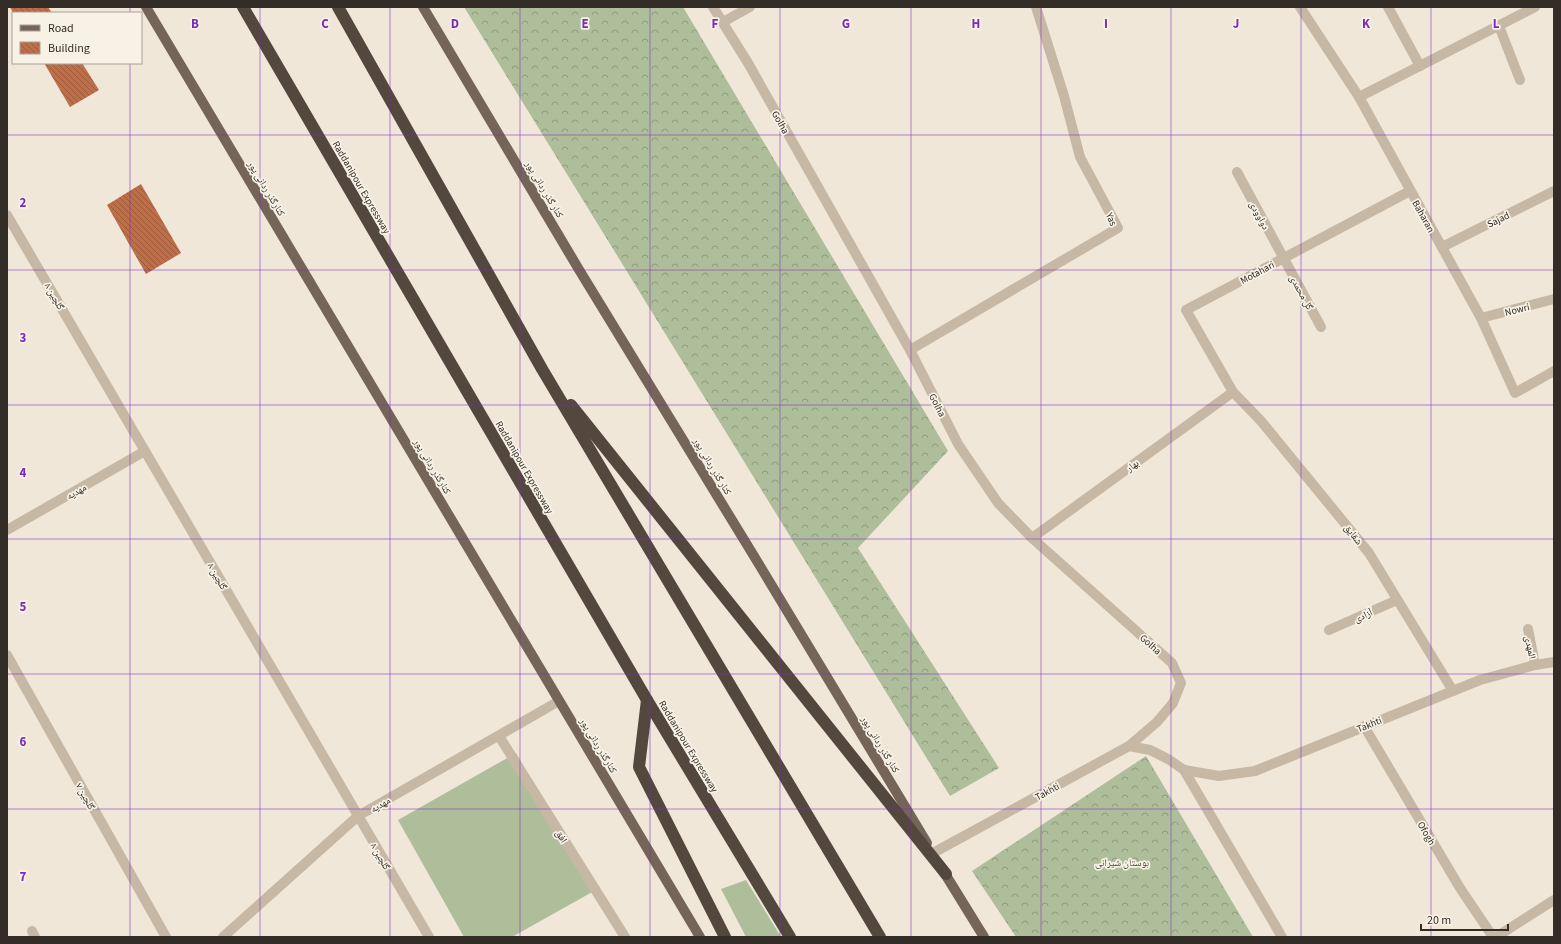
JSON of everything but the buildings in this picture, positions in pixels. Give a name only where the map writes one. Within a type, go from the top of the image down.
[{"type":"highway","name":"Raddanipour Expressway","points":[[243,7],[647,700],[790,937]]},
{"type":"highway","points":[[338,7],[542,369],[880,937]]},
{"type":"highway","points":[[542,369],[946,874]]},
{"type":"highway","points":[[647,700],[639,767],[725,937]]},
{"type":"main road","name":"کنارگذر ردانی پور","points":[[146,7],[700,937]]},
{"type":"main road","name":"کنار گذر ردانی پور","points":[[423,7],[578,268],[764,572],[984,937]]},
{"type":"street","name":"Golha","points":[[713,7],[752,70],[910,350],[958,444],[998,503],[1032,538],[1172,663],[1181,684],[1173,704],[1157,722],[1129,746]]},
{"type":"street","points":[[722,22],[750,7]]},
{"type":"street","name":"Yas","points":[[910,350],[1118,228],[1080,157],[1064,96],[1036,7]]},
{"type":"street","name":"Baharan","points":[[1300,7],[1359,97],[1481,318],[1515,393],[1554,371]]},
{"type":"street","points":[[1388,7],[1420,66]]},
{"type":"street","points":[[1359,97],[1536,7]]},
{"type":"street","points":[[1499,26],[1520,80]]},
{"type":"street","name":"دواوودی","points":[[1237,172],[1283,258]]},
{"type":"street","name":"Motahari","points":[[1233,392],[1186,310],[1410,191]]},
{"type":"street","name":"Sajad","points":[[1442,247],[1554,191]]},
{"type":"street","name":"گلچین ۸","points":[[7,215],[429,937]]},
{"type":"street","name":"گل محمدی","points":[[1283,258],[1321,327]]},
{"type":"street","name":"Nowri","points":[[1481,318],[1554,299]]},
{"type":"street","name":"بهار","points":[[1032,538],[1233,392]]},
{"type":"street","name":"شقایق","points":[[1233,392],[1261,421],[1364,547],[1453,691]]},
{"type":"street","name":"مهدیه","points":[[7,530],[145,451]]},
{"type":"street","name":"آزادی","points":[[1329,630],[1396,600]]},
{"type":"street","name":"المهدی","points":[[1528,629],[1535,665]]},
{"type":"street","name":"گلچین ۷","points":[[7,655],[166,937]]},
{"type":"street","name":"Takhti","points":[[933,853],[1129,746],[1150,750],[1168,759],[1184,770],[1219,776],[1255,771],[1480,680],[1535,665],[1553,665]]},
{"type":"street","name":"مهدیه","points":[[223,937],[358,816],[559,701]]},
{"type":"street","name":"Ofogh","points":[[1364,726],[1460,888],[1493,937]]},
{"type":"street","name":"افق","points":[[499,736],[625,937]]},
{"type":"street","name":"Takhti","points":[[1184,770],[1282,937]]},
{"type":"street","points":[[1496,937],[1554,900]]},
{"type":"green space","points":[[464,7],[683,7],[948,451],[858,548],[999,768],[950,796]]},
{"type":"green space","points":[[516,753],[594,891],[512,937],[464,937],[398,820]]},
{"type":"green space","name":"بوستان شیرانی","points":[[1146,756],[1253,937],[1016,937],[972,871]]},
{"type":"green space","points":[[746,880],[781,937],[746,937],[721,889]]}]
